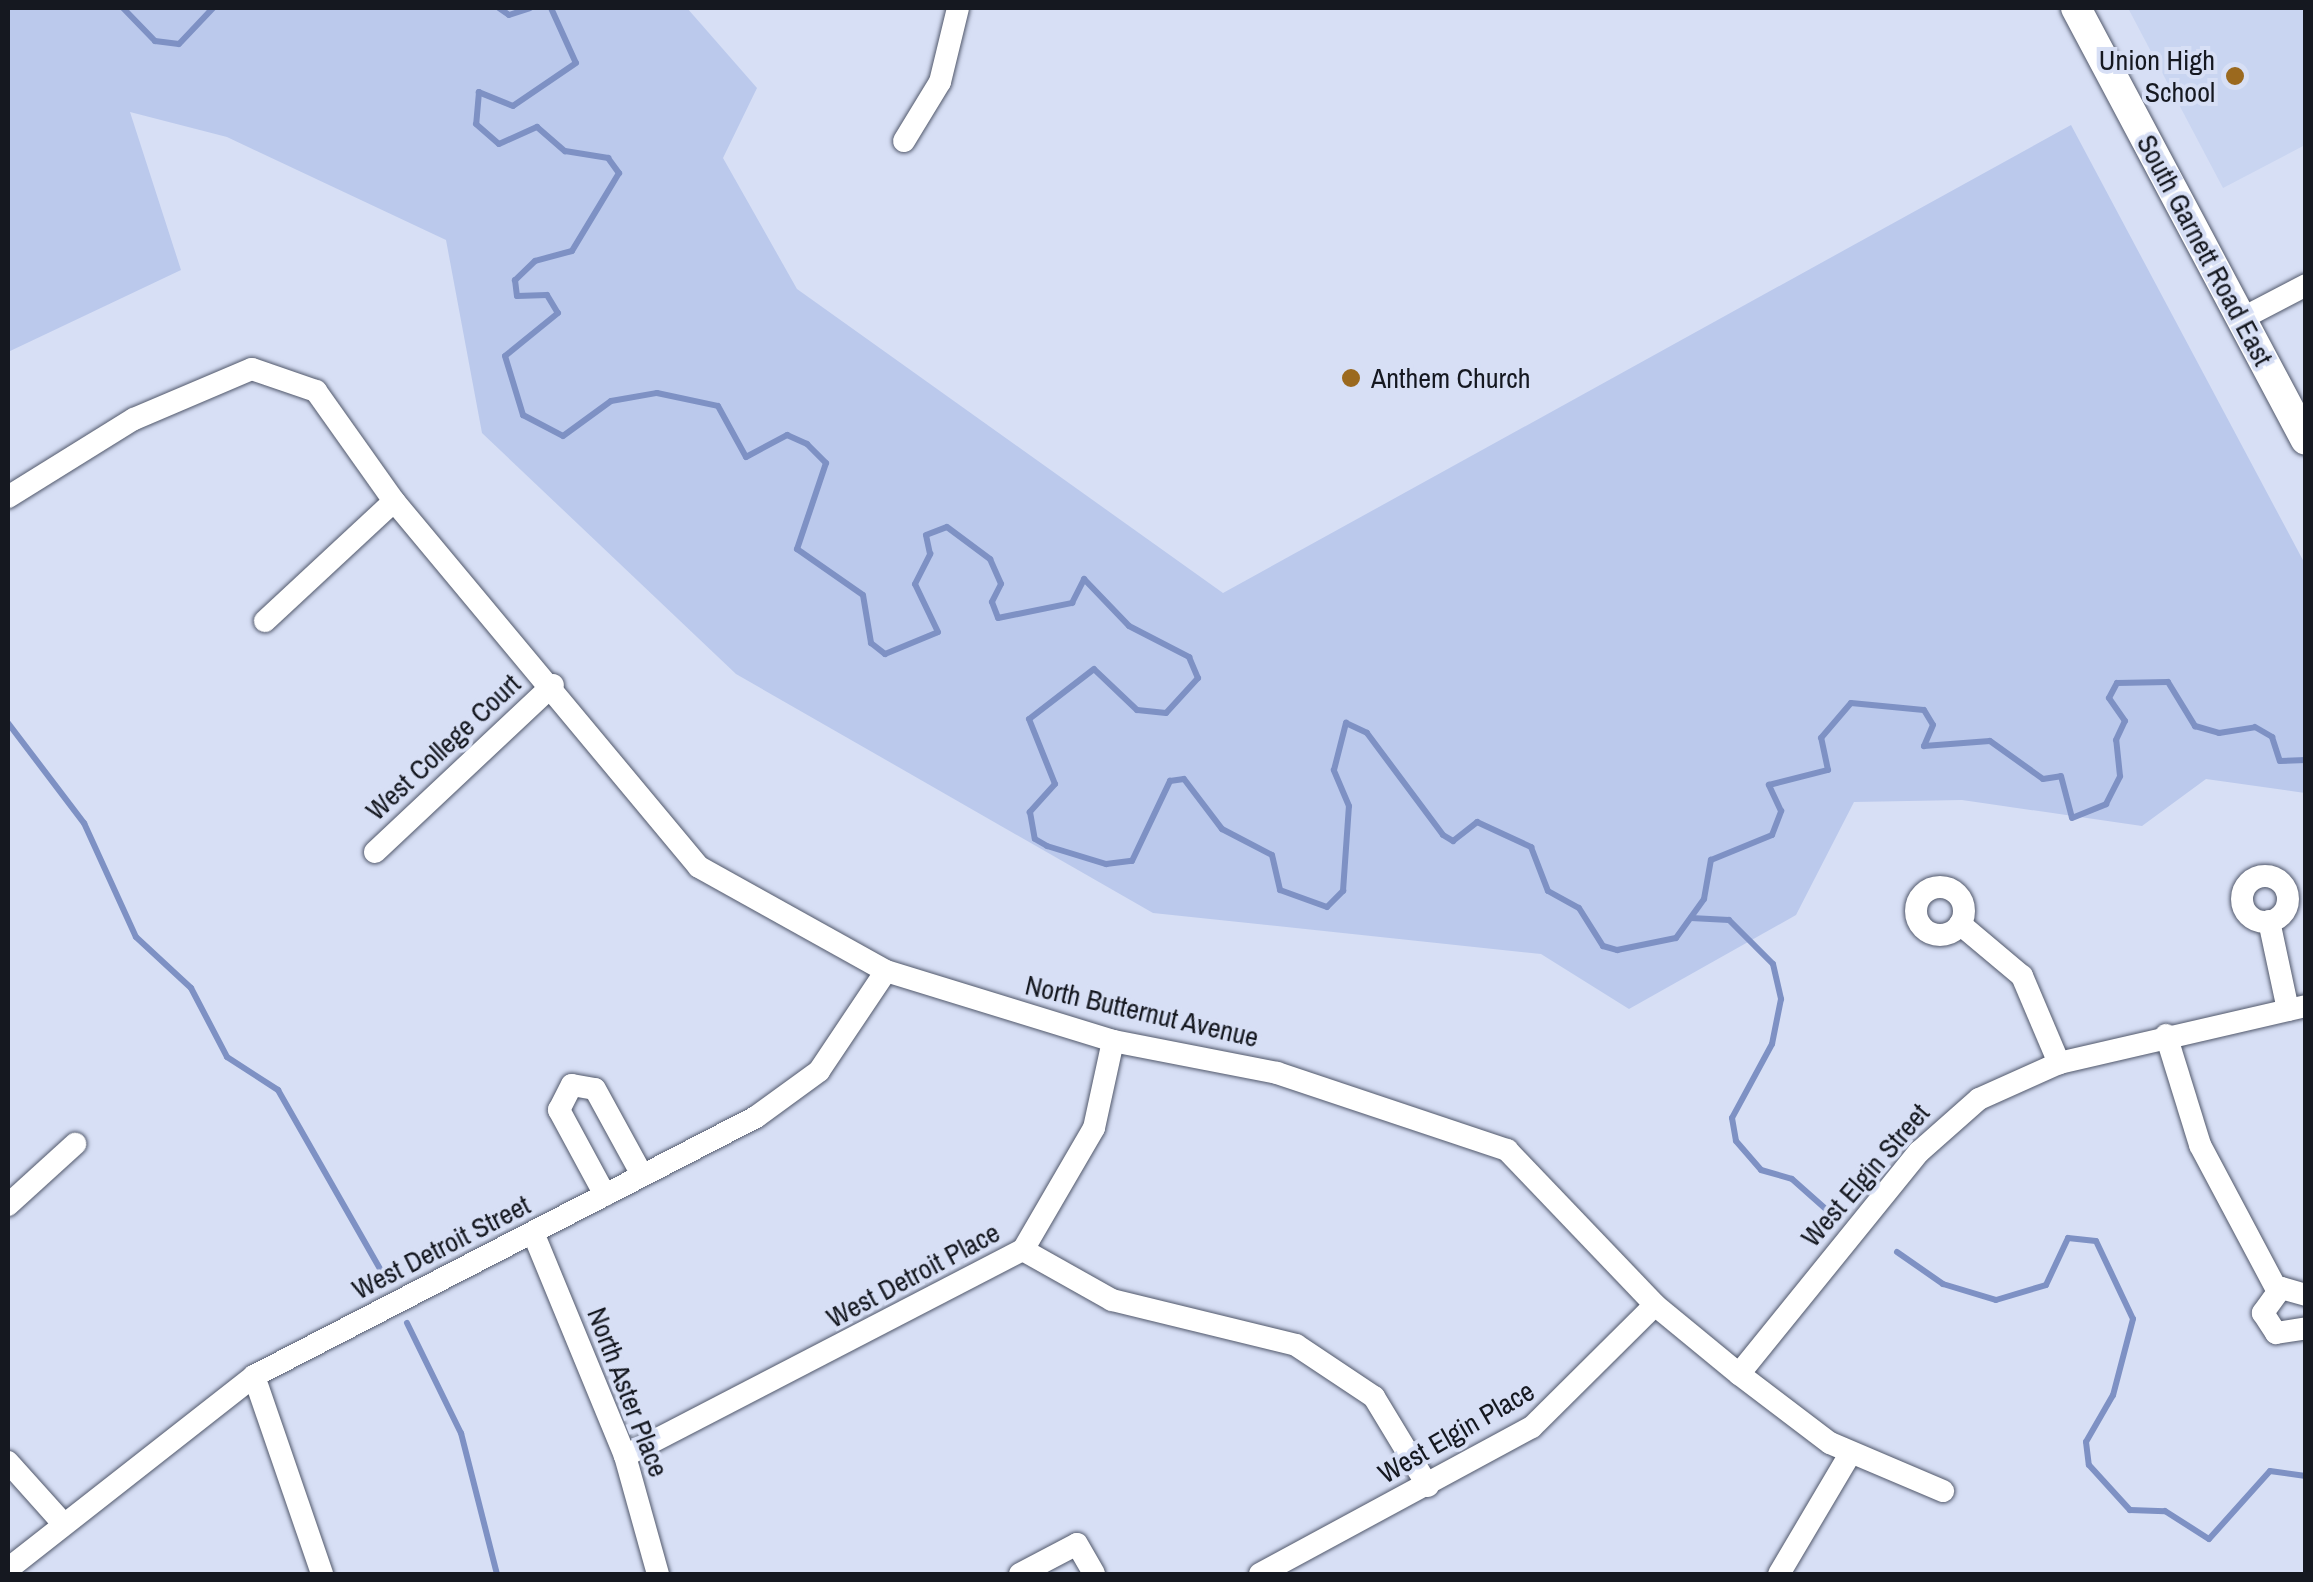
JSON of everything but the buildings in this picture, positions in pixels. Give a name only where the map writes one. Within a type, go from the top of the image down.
[{"type":"main road","name":"South Garnett Road East","points":[[2076,8],[2306,440]]},
{"type":"street","points":[[904,141],[940,82],[958,8]]},
{"type":"street","points":[[2241,318],[2306,285]]},
{"type":"street","name":"North Butternut Avenue","points":[[8,496],[134,419],[252,369],[316,391],[394,501],[553,685],[699,867],[886,971],[1114,1040],[1276,1073],[1507,1150],[1655,1305],[1739,1374],[1850,1454],[1943,1491]]},
{"type":"street","points":[[265,621],[394,501]]},
{"type":"street","name":"West College Court","points":[[375,852],[553,685]]},
{"type":"street","points":[[2270,921],[2297,1008]]},
{"type":"street","points":[[1960,924],[2022,976],[2058,1062]]},
{"type":"street","name":"West Detroit Street","points":[[8,1569],[60,1520],[254,1376],[534,1235],[642,1174],[756,1117],[819,1071],[886,971]]},
{"type":"street","name":"West Elgin Street","points":[[1739,1374],[1947,1122],[2058,1062],[2297,1008]]},
{"type":"street","points":[[2166,1035],[2200,1145],[2277,1290]]},
{"type":"street","name":"West Detroit Place","points":[[625,1456],[1024,1250],[1094,1128],[1114,1040]]},
{"type":"street","points":[[605,1195],[558,1110],[572,1085],[595,1089],[642,1174]]},
{"type":"street","points":[[8,1205],[75,1144]]},
{"type":"street","name":"North Aster Place","points":[[534,1235],[625,1456],[658,1574]]},
{"type":"street","points":[[1024,1250],[1112,1300],[1296,1345],[1374,1396],[1428,1486]]},
{"type":"street","points":[[2277,1290],[2306,1295]]},
{"type":"street","points":[[2277,1290],[2264,1304],[2270,1328],[2284,1336],[2306,1328]]},
{"type":"street","name":"West Elgin Place","points":[[1260,1574],[1428,1486],[1552,1413],[1655,1305]]},
{"type":"street","points":[[254,1376],[322,1574]]},
{"type":"street","points":[[1779,1574],[1850,1454]]},
{"type":"street","points":[[8,1462],[60,1520]]},
{"type":"street","points":[[1020,1574],[1077,1544],[1094,1574]]},
{"type":"shaded area","points":[[8,8],[687,8],[757,88],[723,158],[797,289],[1223,593],[2071,125],[2305,564],[2305,793],[2206,779],[2142,826],[1962,800],[1854,802],[1796,915],[1629,1009],[1541,954],[1153,913],[736,674],[482,433],[446,240],[227,137],[130,112],[181,270],[8,352]]},
{"type":"shaded area","name":"Union High School","points":[[2128,8],[2305,8],[2305,145],[2223,188]]},
{"type":"waterway","points":[[123,8],[155,41],[179,44],[213,8]]},
{"type":"waterway","points":[[499,8],[509,15],[530,8]]},
{"type":"waterway","points":[[551,8],[576,63],[513,106],[479,92],[476,124],[499,144],[537,127],[565,151],[608,158],[619,173],[572,251],[535,261],[515,280],[517,296],[547,295],[558,313],[505,356],[523,415],[563,436],[611,401],[657,393],[718,406],[746,457],[787,435],[807,444],[826,463],[797,549],[863,595],[871,643],[885,654],[938,632],[915,584],[930,554],[926,535],[947,527],[990,559],[1001,584],[992,602],[998,618],[1072,603],[1084,579],[1129,626],[1189,657],[1198,678],[1166,713],[1137,710],[1094,669],[1029,719],[1055,784],[1030,812],[1035,839],[1047,846],[1106,864],[1132,861],[1170,781],[1184,779],[1222,829],[1272,855],[1280,890],[1327,907],[1343,891],[1349,806],[1334,770],[1346,723],[1367,733],[1443,835],[1453,841],[1477,822],[1531,847],[1548,891],[1579,908],[1603,946],[1617,950],[1676,938],[1704,899],[1711,860],[1772,835],[1781,811],[1769,785],[1828,770],[1821,738],[1851,703],[1924,710],[1933,725],[1924,746],[1990,741],[2043,779],[2061,776],[2072,818],[2106,804],[2120,776],[2116,740],[2125,721],[2109,698],[2117,683],[2168,682],[2195,726],[2219,733],[2255,727],[2272,737],[2280,761],[2306,760]]},
{"type":"waterway","points":[[8,723],[84,823],[136,937],[191,988],[227,1057],[278,1090],[386,1279]]},
{"type":"waterway","points":[[1691,918],[1729,920],[1773,964],[1781,999],[1772,1044],[1732,1118],[1736,1141],[1761,1170],[1792,1179],[1827,1210]]},
{"type":"waterway","points":[[1897,1252],[1943,1284],[1996,1300],[2046,1285],[2068,1238],[2096,1241],[2133,1319],[2113,1395],[2086,1442],[2089,1465],[2130,1510],[2165,1511],[2209,1539],[2270,1471],[2306,1476]]},
{"type":"waterway","points":[[407,1323],[461,1433],[497,1574]]},
{"type":"place","name":"Union High School","points":[[2235,76]]},
{"type":"place","name":"Anthem Church","points":[[1351,378]]}]
